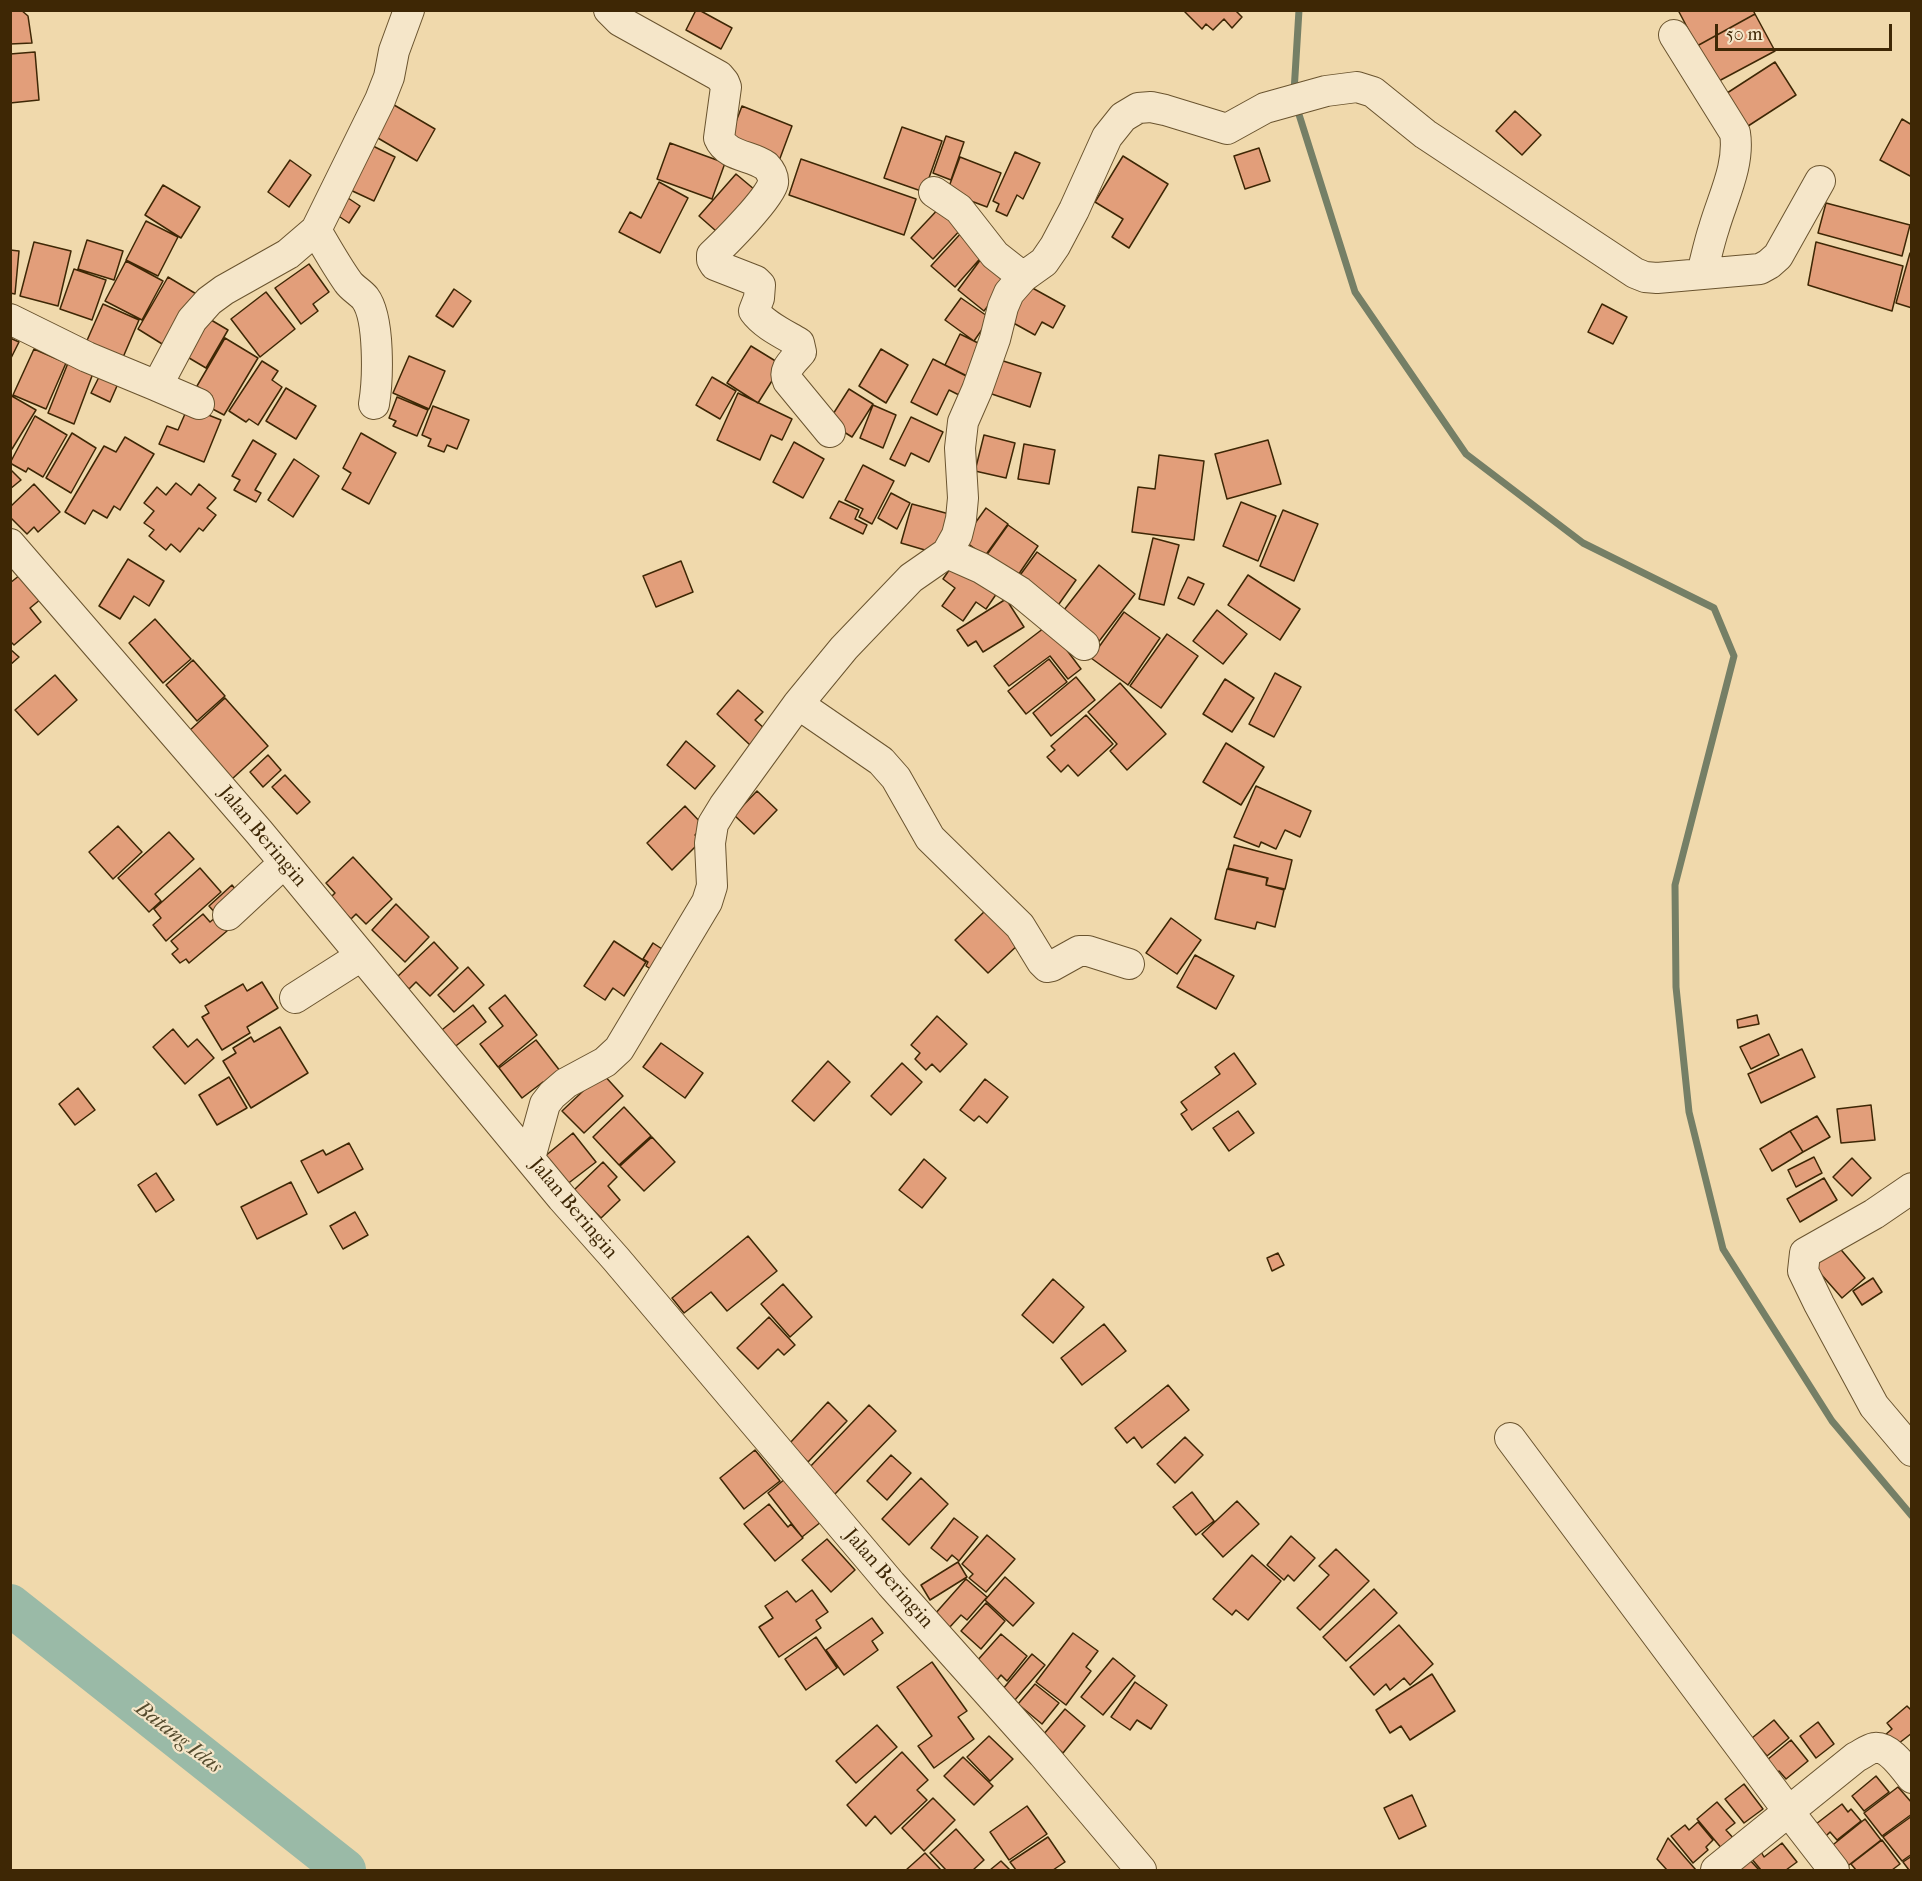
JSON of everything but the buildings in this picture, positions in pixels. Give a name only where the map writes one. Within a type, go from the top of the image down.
[{"type":"street","points":[[157,386],[192,320],[209,301],[288,254],[316,230],[380,100],[409,10]]},
{"type":"street","points":[[609,10],[620,21],[719,76],[724,81],[726,87],[718,138],[728,150],[766,167],[773,176],[773,185],[712,255],[712,260],[715,265],[756,281],[760,285],[755,314],[799,343],[801,352],[785,375],[830,432]]},
{"type":"street","points":[[1674,35],[1735,132],[1737,147],[1702,273]]},
{"type":"street","points":[[530,1158],[545,1104],[566,1083],[605,1062],[619,1049],[707,902],[712,886],[710,843],[713,824],[724,806],[798,704],[844,648],[911,578],[947,552],[957,535],[963,498],[960,448],[963,422],[995,339],[1003,307],[1010,293],[1023,278],[1044,262],[1055,246],[1107,137],[1123,117],[1137,108],[1151,107],[1227,129],[1265,108],[1326,91],[1357,87],[1373,92],[1425,134],[1635,273],[1645,277],[1657,278],[1760,269],[1770,264],[1778,256],[1820,181]]},
{"type":"street","points":[[934,192],[959,209],[995,255],[1023,278]]},
{"type":"street","points":[[316,230],[349,284],[365,299],[371,314],[376,339],[377,386],[374,404]]},
{"type":"street","points":[[10,319],[87,357],[199,404]]},
{"type":"street","name":"Jalan Beringin","points":[[10,544],[284,863],[501,1126],[891,1584],[1043,1754],[1141,1870]]},
{"type":"street","points":[[947,552],[981,568],[1020,592],[1084,645]]},
{"type":"street","points":[[798,704],[881,761],[897,778],[930,838],[1020,926],[1047,967],[1078,951],[1088,951],[1129,964]]},
{"type":"street","points":[[228,915],[284,863]]},
{"type":"street","points":[[295,998],[360,956]]},
{"type":"street","points":[[1911,1188],[1874,1214],[1804,1253],[1802,1263],[1803,1271],[1819,1304],[1874,1406],[1911,1450]]},
{"type":"street","points":[[1510,1438],[1834,1870]]},
{"type":"street","points":[[1716,1870],[1856,1757],[1874,1748],[1893,1756],[1911,1778]]},
{"type":"waterway","points":[[1294,92],[1299,10]]},
{"type":"waterway","points":[[1296,105],[1355,292],[1466,454],[1583,543],[1714,608],[1734,656],[1675,885],[1676,987],[1689,1112],[1723,1249],[1832,1421],[1912,1516]]},
{"type":"waterway","name":"Batang Idas","points":[[10,1605],[345,1870]]}]
